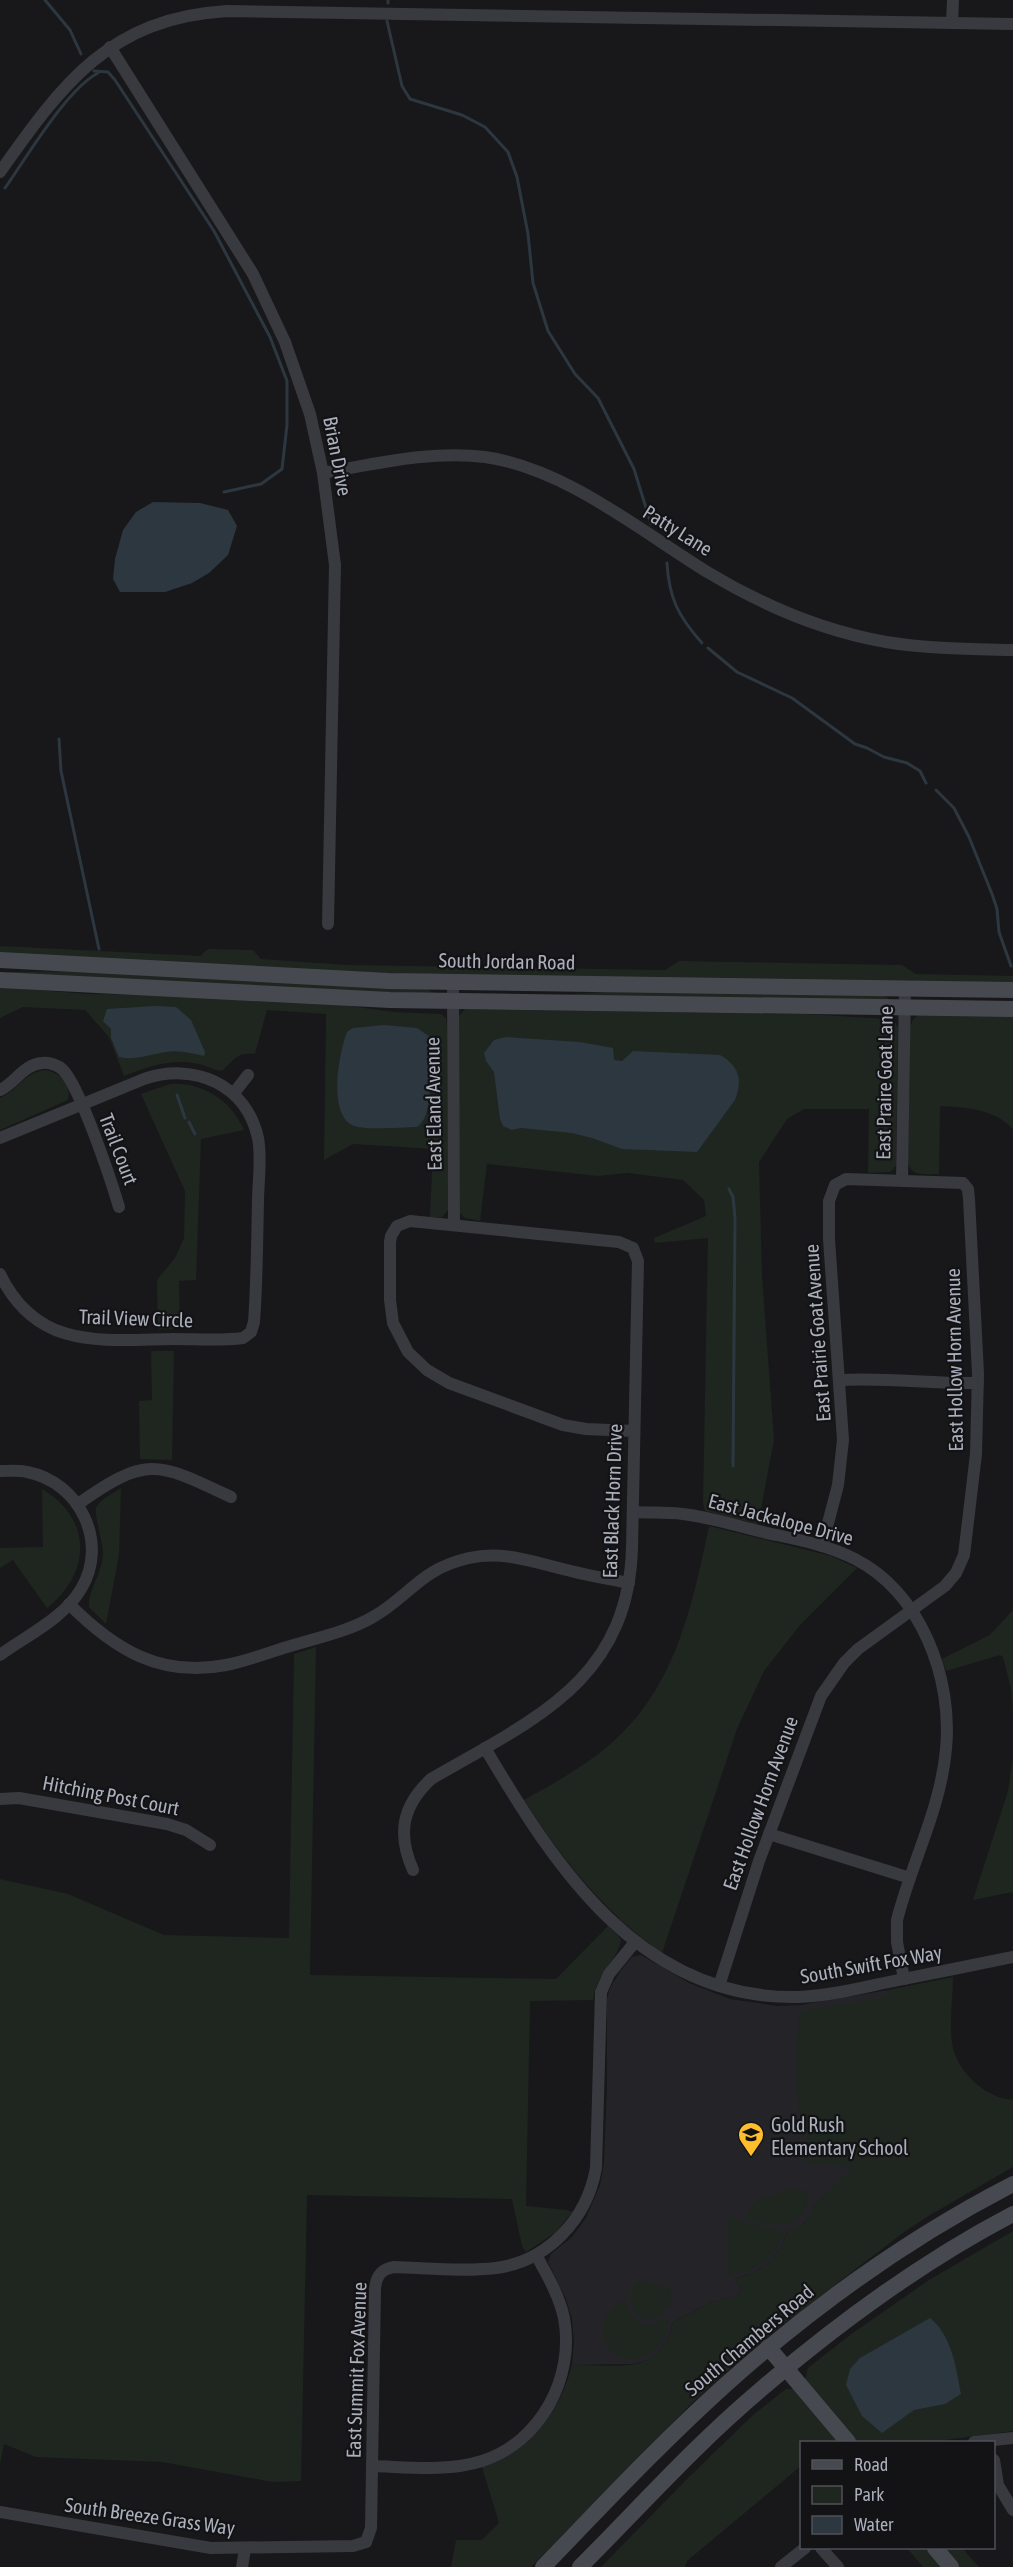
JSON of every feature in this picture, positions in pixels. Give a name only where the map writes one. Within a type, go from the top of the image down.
[{"type":"main road","name":"South Jordan Road","points":[[0,960],[453,982],[1013,990]]},
{"type":"main road","name":"South Jordan Road","points":[[0,980],[453,1001],[1013,1009]]},
{"type":"main road","name":"South Chambers Road","points":[[543,2567],[666,2441],[768,2347],[886,2259],[951,2218],[1013,2184]]},
{"type":"main road","points":[[580,2567],[713,2433],[786,2368],[896,2285],[1013,2214]]},
{"type":"main road","points":[[768,2347],[847,2441]]},
{"type":"main road","points":[[937,2549],[951,2567]]},
{"type":"street","points":[[952,23],[953,0]]},
{"type":"street","points":[[0,172],[63,88],[89,62],[110,47],[158,24],[199,13],[227,11],[1013,24]]},
{"type":"street","name":"Brian Drive","points":[[110,47],[194,177],[263,294],[285,342],[306,399],[323,473],[333,546],[335,587],[328,924]]},
{"type":"street","name":"Patty Lane","points":[[323,473],[387,462],[450,455],[486,457],[517,464],[579,492],[709,573],[756,598],[801,618],[846,633],[887,642],[1013,650]]},
{"type":"street","name":"East Eland Avenue","points":[[453,982],[454,1226]]},
{"type":"street","name":"East Praire Goat Lane","points":[[902,1180],[905,987]]},
{"type":"street","points":[[0,1090],[8,1086],[30,1066],[48,1063],[60,1067],[66,1074],[81,1106]]},
{"type":"street","name":"Trail View Circle","points":[[0,1138],[144,1079],[174,1072],[204,1076],[234,1093],[244,1105],[253,1123],[259,1145],[254,1316],[250,1338],[94,1340],[79,1338],[56,1331],[40,1322],[2,1283]]},
{"type":"street","points":[[234,1093],[248,1075]]},
{"type":"street","name":"Trail Court","points":[[81,1106],[119,1207]]},
{"type":"street","name":"East Prairie Goat Avenue","points":[[822,1546],[842,1460],[843,1428],[829,1228],[831,1181],[902,1180]]},
{"type":"street","name":"East Hollow Horn Avenue","points":[[719,1986],[769,1833],[812,1715],[825,1689],[858,1649],[945,1586],[956,1573],[964,1555],[976,1454],[978,1383],[968,1183],[902,1180]]},
{"type":"street","name":"East Black Horn Drive","points":[[413,1870],[403,1840],[405,1819],[412,1802],[431,1779],[552,1707],[586,1674],[613,1633],[622,1610],[632,1559],[638,1261],[637,1245],[619,1242],[393,1221],[390,1242],[390,1307],[400,1339],[420,1365],[449,1383],[563,1425],[586,1429],[634,1431]]},
{"type":"street","points":[[840,1380],[878,1378],[940,1384],[978,1383]]},
{"type":"street","points":[[78,1504],[123,1474],[151,1468],[184,1475],[231,1497]]},
{"type":"street","points":[[0,1471],[27,1472],[44,1477],[58,1485],[78,1504],[89,1529],[92,1557],[85,1580],[69,1604],[0,1655]]},
{"type":"street","name":"East Jackalope Drive","points":[[633,1512],[696,1516],[822,1546],[849,1556],[870,1568],[891,1585],[912,1609],[933,1655],[940,1680],[947,1730],[940,1783],[896,1924],[904,1979]]},
{"type":"street","points":[[69,1604],[94,1629],[117,1645],[146,1660],[178,1667],[199,1668],[229,1664],[369,1619],[430,1572],[476,1556],[495,1554],[519,1557],[629,1583]]},
{"type":"street","name":"South Swift Fox Way","points":[[485,1748],[528,1820],[557,1861],[592,1901],[635,1942],[683,1972],[719,1986],[756,1995],[798,1997],[830,1994],[1013,1959]]},
{"type":"street","name":"Hitching Post Court","points":[[0,1799],[19,1798],[167,1824],[186,1830],[210,1845]]},
{"type":"street","points":[[769,1833],[910,1878]]},
{"type":"street","name":"East Summit Fox Avenue","points":[[369,2544],[376,2269],[394,2267],[494,2268],[517,2263],[536,2255],[570,2227],[581,2211],[592,2186],[597,2159],[600,1998],[609,1974],[635,1942]]},
{"type":"street","points":[[372,2466],[447,2467],[473,2463],[490,2458],[510,2446],[536,2424],[555,2395],[564,2366],[566,2348],[561,2307],[536,2255]]},
{"type":"street","points":[[991,2441],[1013,2438]]},
{"type":"street","points":[[995,2470],[998,2485],[1013,2510]]},
{"type":"street","name":"South Breeze Grass Way","points":[[0,2512],[203,2547],[245,2549],[369,2544]]},
{"type":"street","points":[[242,2567],[245,2549]]},
{"type":"street","points":[[781,2567],[803,2549]]},
{"type":"street","points":[[823,2549],[838,2567]]},
{"type":"shaded area","name":"Gold Rush Elementary School","points":[[641,1955],[689,1983],[730,1999],[777,2006],[801,2005],[888,1990],[890,2001],[854,2167],[815,2205],[809,2219],[799,2227],[787,2231],[781,2247],[769,2262],[754,2272],[735,2279],[742,2290],[733,2297],[712,2302],[673,2322],[667,2342],[653,2358],[634,2364],[572,2365],[574,2342],[572,2319],[566,2299],[548,2262],[551,2254],[572,2237],[586,2218],[600,2185],[604,2163],[607,2088],[607,1999],[610,1988],[621,1970],[632,1957]]},
{"type":"green space","points":[[0,946],[200,956],[208,949],[253,950],[261,959],[348,965],[665,970],[679,961],[902,965],[916,974],[1013,976],[1013,984],[429,975],[0,955]]},
{"type":"green space","points":[[99,971],[427,989],[437,995],[9,975],[9,972]]},
{"type":"green space","points":[[0,987],[88,994],[185,995],[327,1003],[394,1012],[441,1014],[446,1018],[447,1028],[448,1210],[442,1217],[430,1217],[433,1149],[353,1144],[324,1160],[326,1014],[267,1010],[255,1054],[240,1055],[222,1071],[199,1064],[179,1062],[152,1066],[124,1076],[109,1037],[85,1010],[23,1007],[0,1018]]},
{"type":"green space","points":[[629,990],[879,994],[888,998],[888,1001],[575,997],[575,994]]},
{"type":"green space","points":[[465,1009],[804,1014],[888,1019],[894,1021],[898,1027],[896,1166],[890,1172],[868,1173],[869,1109],[804,1109],[787,1119],[759,1162],[762,1276],[774,1440],[758,1524],[705,1511],[703,1503],[708,1238],[655,1243],[654,1238],[706,1216],[704,1200],[683,1180],[628,1173],[598,1176],[487,1164],[480,1221],[465,1218],[460,1213],[458,1024],[459,1016]]},
{"type":"green space","points":[[919,1014],[1013,1016],[1013,1129],[997,1117],[979,1110],[940,1106],[939,1174],[917,1173],[908,1164],[910,1028],[912,1021]]},
{"type":"green space","points":[[46,1070],[64,1080],[69,1094],[68,1100],[0,1130],[0,1098],[27,1077]]},
{"type":"green space","points":[[170,1084],[193,1086],[214,1095],[231,1110],[244,1130],[201,1139],[196,1280],[179,1281],[180,1329],[158,1329],[157,1280],[175,1258],[184,1238],[185,1191],[141,1094]]},
{"type":"green space","points":[[151,1351],[174,1351],[172,1460],[140,1459],[139,1401],[152,1400]]},
{"type":"green space","points":[[121,1488],[119,1555],[106,1624],[89,1607],[103,1554],[96,1508],[104,1499]]},
{"type":"green space","points":[[42,1489],[59,1501],[70,1515],[78,1531],[80,1547],[78,1563],[72,1579],[62,1594],[47,1608],[13,1560],[0,1568],[0,1548],[43,1547]]},
{"type":"green space","points":[[709,1526],[831,1556],[857,1568],[800,1625],[764,1671],[737,1729],[662,1953],[603,1902],[553,1843],[524,1800],[567,1775],[608,1746],[631,1724],[650,1699],[665,1673],[687,1616]]},
{"type":"green space","points":[[1013,1610],[1013,1710],[1011,1689],[1003,1657],[1000,1655],[946,1671],[942,1659],[990,1635]]},
{"type":"green space","points":[[316,1647],[310,1975],[556,1979],[608,1926],[621,1939],[620,1946],[598,1983],[593,2000],[530,2001],[526,2206],[572,2212],[556,2232],[526,2252],[522,2246],[512,2199],[307,2195],[301,2481],[273,2482],[162,2462],[36,2457],[4,2444],[0,2464],[0,1879],[68,1894],[164,1935],[289,1938],[294,1654]]},
{"type":"green space","points":[[1013,1759],[1013,1892],[973,1900],[1008,1791]]},
{"type":"green space","points":[[953,1977],[951,2027],[955,2053],[959,2063],[973,2081],[992,2094],[1013,2100],[1013,2167],[907,2230],[786,2322],[691,2404],[531,2567],[451,2567],[456,2540],[482,2540],[499,2523],[482,2467],[515,2451],[540,2428],[559,2399],[572,2365],[620,2366],[647,2360],[658,2352],[667,2340],[673,2322],[712,2302],[733,2297],[742,2290],[735,2279],[761,2268],[768,2262],[784,2241],[787,2231],[805,2223],[815,2205],[853,2167],[805,2163],[807,2137],[798,2104],[796,2085],[799,2016],[805,2010],[889,1997],[888,1990]]},
{"type":"green space","points":[[790,2189],[809,2192],[806,2205],[795,2220],[779,2225],[747,2219],[745,2215],[758,2200]]},
{"type":"green space","points":[[728,2218],[780,2230],[783,2234],[775,2250],[762,2263],[746,2271],[728,2275]]},
{"type":"green space","points":[[1013,2231],[1013,2431],[938,2441],[854,2441],[805,2380],[808,2368],[850,2335],[929,2280]]},
{"type":"green space","points":[[640,2280],[669,2288],[672,2299],[670,2307],[667,2307],[660,2318],[644,2319],[632,2306],[630,2295]]},
{"type":"green space","points":[[625,2297],[629,2312],[640,2322],[653,2324],[669,2319],[663,2340],[652,2352],[640,2358],[627,2359],[615,2354],[606,2345],[603,2333],[606,2318]]},
{"type":"green space","points":[[786,2389],[794,2389],[839,2441],[800,2441],[800,2467],[687,2561],[685,2567],[601,2567],[689,2477],[753,2415]]},
{"type":"green space","points":[[908,2549],[928,2549],[943,2567],[923,2567]]},
{"type":"green space","points":[[943,2549],[963,2549],[979,2567],[958,2567]]},
{"type":"water","points":[[153,502],[200,503],[228,510],[237,526],[228,555],[209,573],[192,583],[165,592],[120,592],[113,579],[115,559],[123,530],[136,512]]},
{"type":"water","points":[[176,1007],[191,1020],[205,1052],[204,1056],[176,1051],[137,1058],[119,1057],[111,1038],[111,1029],[103,1021],[107,1009]]},
{"type":"water","points":[[384,1025],[417,1028],[430,1037],[429,1099],[423,1121],[417,1127],[357,1127],[345,1118],[340,1108],[337,1082],[347,1032],[353,1028]]},
{"type":"water","points":[[506,1037],[580,1042],[613,1048],[614,1060],[622,1061],[633,1051],[720,1055],[735,1069],[739,1086],[735,1100],[697,1152],[622,1149],[572,1133],[521,1128],[512,1130],[503,1126],[500,1119],[494,1072],[486,1061],[484,1053],[494,1040]]},
{"type":"water","points":[[930,2318],[948,2343],[955,2363],[961,2394],[945,2404],[914,2410],[882,2433],[862,2416],[846,2385],[850,2369],[860,2358]]},
{"type":"waterway","points":[[45,0],[70,30],[81,54]]},
{"type":"waterway","points":[[387,21],[402,86],[410,99],[462,115],[485,127],[508,152],[517,177],[528,234],[533,283],[548,331],[575,374],[598,398],[634,469],[651,524]]},
{"type":"waterway","points":[[94,71],[108,72],[115,80],[214,231],[270,337],[287,381],[287,425],[282,469],[261,484],[224,492]]},
{"type":"waterway","points":[[5,188],[60,109],[73,94],[98,73]]},
{"type":"waterway","points":[[667,563],[676,606],[702,643]]},
{"type":"waterway","points":[[708,648],[737,672],[792,698],[855,744],[884,757],[907,763],[920,771],[926,783]]},
{"type":"waterway","points":[[59,739],[61,771],[99,949]]},
{"type":"waterway","points":[[936,790],[954,808],[969,837],[997,909],[999,932],[1011,966]]},
{"type":"waterway","points":[[177,1095],[185,1118]]},
{"type":"waterway","points":[[189,1122],[195,1134]]},
{"type":"waterway","points":[[729,1189],[733,1197],[735,1218],[733,1466]]},
{"type":"place","name":"Gold Rush Elementary School","points":[[751,2158]]}]
